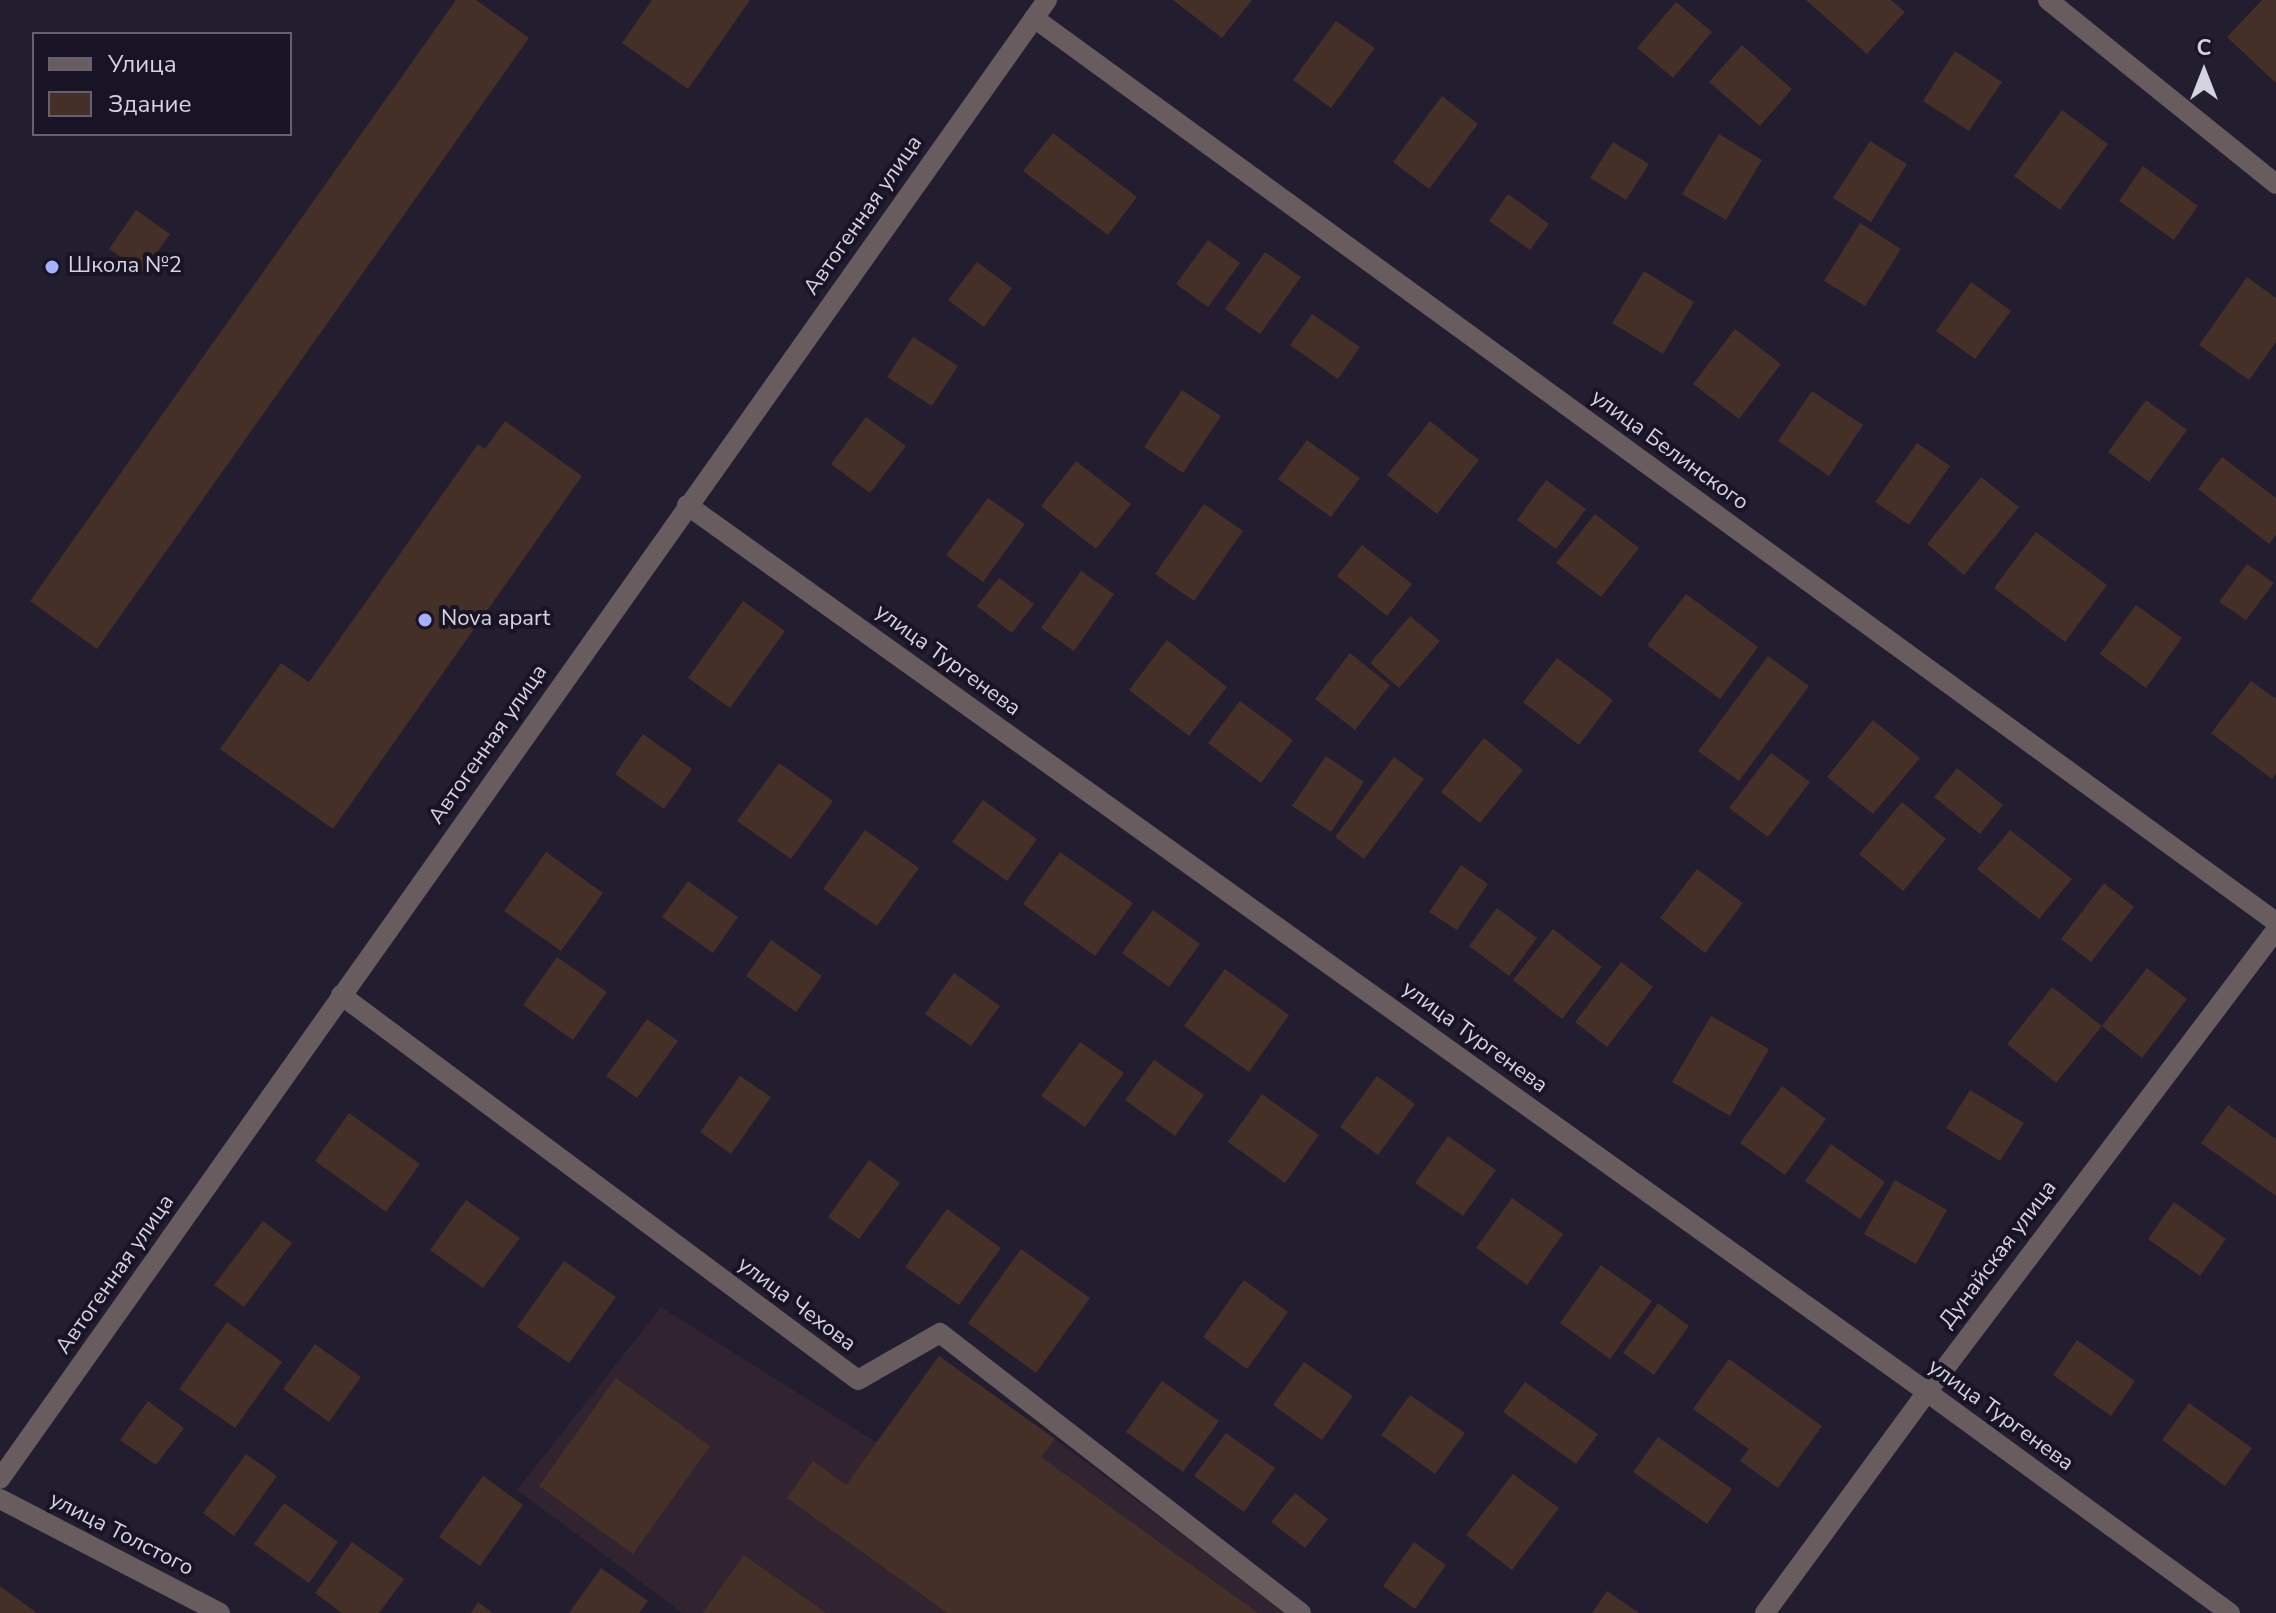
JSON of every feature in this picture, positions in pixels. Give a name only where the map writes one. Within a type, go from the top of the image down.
[{"type":"street","name":"Автогенная улица","points":[[0,1479],[1047,0]]},
{"type":"street","points":[[2048,0],[2276,184]]},
{"type":"street","name":"улица Белинского","points":[[1034,18],[2276,922]]},
{"type":"street","name":"улица Тургенева","points":[[687,505],[1927,1392],[2230,1613]]},
{"type":"street","name":"Дунайская улица","points":[[1765,1613],[1927,1392],[2276,930]]},
{"type":"street","name":"улица Чехова","points":[[341,995],[858,1380],[940,1333],[1301,1613]]},
{"type":"street","name":"улица Толстого","points":[[0,1499],[220,1613]]},
{"type":"shaded area","points":[[661,1307],[876,1442],[939,1356],[1287,1613],[682,1613],[517,1490]]},
{"type":"building","points":[[456,0],[476,0],[529,38],[97,649],[30,601]]},
{"type":"building","points":[[652,0],[750,0],[688,89],[622,43]]},
{"type":"building","points":[[1173,0],[1252,0],[1222,38]]},
{"type":"building","points":[[1806,0],[1891,0],[1905,12],[1867,54]]},
{"type":"building","points":[[2262,0],[2276,0],[2276,83],[2227,37]]},
{"type":"building","points":[[1676,2],[1712,32],[1673,78],[1637,48]]},
{"type":"building","points":[[1336,21],[1375,48],[1331,108],[1293,80]]},
{"type":"building","points":[[1742,45],[1792,89],[1760,126],[1709,82]]},
{"type":"building","points":[[1955,51],[2002,82],[1969,131],[1923,101]]},
{"type":"building","points":[[1442,96],[1478,124],[1429,189],[1393,162]]},
{"type":"building","points":[[2062,110],[2108,144],[2060,210],[2014,176]]},
{"type":"building","points":[[1053,133],[1137,197],[1108,235],[1023,171]]},
{"type":"building","points":[[1719,134],[1762,160],[1726,220],[1682,194]]},
{"type":"building","points":[[1870,141],[1907,164],[1871,222],[1833,198]]},
{"type":"building","points":[[1613,142],[1649,164],[1626,200],[1590,178]]},
{"type":"building","points":[[2143,166],[2198,206],[2174,240],[2119,201]]},
{"type":"building","points":[[1508,194],[1549,224],[1530,250],[1489,221]]},
{"type":"building","points":[[136,210],[170,234],[143,272],[109,249]]},
{"type":"building","points":[[1860,223],[1901,249],[1865,306],[1824,281]]},
{"type":"building","points":[[1208,240],[1240,263],[1208,307],[1176,284]]},
{"type":"building","points":[[1265,252],[1301,277],[1260,334],[1225,309]]},
{"type":"building","points":[[977,262],[1012,288],[984,327],[948,300]]},
{"type":"building","points":[[1644,271],[1694,302],[1663,354],[1612,323]]},
{"type":"building","points":[[2247,277],[2276,298],[2276,342],[2249,380],[2199,345]]},
{"type":"building","points":[[1971,282],[2011,311],[1975,359],[1936,331]]},
{"type":"building","points":[[1312,314],[1360,347],[1338,379],[1290,345]]},
{"type":"building","points":[[1735,329],[1781,364],[1739,419],[1693,384]]},
{"type":"building","points":[[913,337],[958,366],[932,406],[887,377]]},
{"type":"building","points":[[1182,390],[1221,416],[1183,473],[1144,447]]},
{"type":"building","points":[[1812,391],[1863,425],[1829,476],[1778,441]]},
{"type":"building","points":[[2146,400],[2187,430],[2149,482],[2108,452]]},
{"type":"building","points":[[866,417],[906,446],[870,493],[831,464]]},
{"type":"building","points":[[505,421],[582,476],[333,829],[220,749],[281,663],[309,682],[478,444],[485,449]]},
{"type":"building","points":[[1430,421],[1479,460],[1437,514],[1387,475]]},
{"type":"building","points":[[1307,440],[1360,478],[1331,517],[1278,479]]},
{"type":"building","points":[[1917,443],[1950,466],[1909,525],[1875,502]]},
{"type":"building","points":[[2222,457],[2276,498],[2276,535],[2269,544],[2198,489]]},
{"type":"building","points":[[1076,461],[1131,504],[1096,549],[1041,506]]},
{"type":"building","points":[[1981,477],[2019,507],[1964,575],[1927,544]]},
{"type":"building","points":[[1546,480],[1586,509],[1556,549],[1517,520]]},
{"type":"building","points":[[988,498],[1025,524],[983,582],[946,555]]},
{"type":"building","points":[[1204,504],[1243,531],[1194,601],[1155,574]]},
{"type":"building","points":[[1595,514],[1639,548],[1601,597],[1556,563]]},
{"type":"building","points":[[2036,532],[2107,585],[2065,642],[1994,588]]},
{"type":"building","points":[[1362,545],[1412,584],[1387,616],[1337,576]]},
{"type":"building","points":[[2247,564],[2274,583],[2246,620],[2219,602]]},
{"type":"building","points":[[1081,571],[1114,594],[1074,651],[1041,628]]},
{"type":"building","points":[[999,578],[1034,604],[1012,633],[977,606]]},
{"type":"building","points":[[1686,594],[1758,647],[1720,699],[1647,645]]},
{"type":"building","points":[[743,601],[785,631],[730,708],[688,678]]},
{"type":"building","points":[[2136,605],[2182,638],[2146,688],[2100,654]]},
{"type":"building","points":[[1410,616],[1440,641],[1399,688],[1370,663]]},
{"type":"building","points":[[1167,640],[1227,687],[1189,736],[1129,690]]},
{"type":"building","points":[[1350,653],[1390,685],[1355,730],[1315,699]]},
{"type":"building","points":[[1768,656],[1809,686],[1739,781],[1698,751]]},
{"type":"building","points":[[1557,658],[1613,700],[1579,745],[1523,702]]},
{"type":"building","points":[[2251,681],[2276,699],[2276,773],[2272,779],[2211,733]]},
{"type":"building","points":[[1240,701],[1293,740],[1261,783],[1208,743]]},
{"type":"building","points":[[1873,720],[1920,758],[1873,814],[1827,777]]},
{"type":"building","points":[[643,734],[692,769],[664,809],[615,774]]},
{"type":"building","points":[[1484,738],[1523,770],[1480,823],[1441,792]]},
{"type":"building","points":[[1771,753],[1810,782],[1768,837],[1729,808]]},
{"type":"building","points":[[1326,756],[1364,782],[1331,832],[1292,806]]},
{"type":"building","points":[[1394,757],[1424,779],[1364,859],[1335,837]]},
{"type":"building","points":[[779,763],[833,801],[791,859],[737,821]]},
{"type":"building","points":[[1957,768],[2003,805],[1980,834],[1934,797]]},
{"type":"building","points":[[983,800],[1037,839],[1007,881],[952,842]]},
{"type":"building","points":[[1902,802],[1946,839],[1903,891],[1859,854]]},
{"type":"building","points":[[865,830],[919,868],[877,926],[823,889]]},
{"type":"building","points":[[2010,830],[2072,879],[2039,919],[1977,869]]},
{"type":"building","points":[[546,852],[603,893],[561,951],[504,911]]},
{"type":"building","points":[[1060,852],[1133,903],[1095,956],[1023,904]]},
{"type":"building","points":[[1461,865],[1488,884],[1457,930],[1429,912]]},
{"type":"building","points":[[1697,869],[1743,903],[1705,953],[1660,918]]},
{"type":"building","points":[[688,881],[738,917],[713,953],[662,917]]},
{"type":"building","points":[[2104,883],[2134,907],[2091,962],[2061,939]]},
{"type":"building","points":[[1497,908],[1537,938],[1509,976],[1469,946]]},
{"type":"building","points":[[1153,910],[1200,944],[1169,987],[1122,953]]},
{"type":"building","points":[[1553,929],[1602,967],[1562,1019],[1513,980]]},
{"type":"building","points":[[771,940],[822,976],[796,1012],[746,976]]},
{"type":"building","points":[[557,957],[607,992],[573,1040],[523,1005]]},
{"type":"building","points":[[1621,962],[1653,987],[1607,1047],[1575,1022]]},
{"type":"building","points":[[2147,968],[2187,999],[2142,1058],[2102,1026]]},
{"type":"building","points":[[1225,969],[1289,1015],[1249,1072],[1184,1026]]},
{"type":"building","points":[[954,973],[1000,1006],[971,1046],[925,1014]]},
{"type":"building","points":[[2052,987],[2102,1026],[2056,1083],[2007,1044]]},
{"type":"building","points":[[1711,1016],[1769,1049],[1730,1116],[1672,1082]]},
{"type":"building","points":[[647,1019],[678,1041],[637,1098],[606,1076]]},
{"type":"building","points":[[1080,1042],[1124,1073],[1085,1127],[1041,1096]]},
{"type":"building","points":[[1154,1060],[1204,1095],[1175,1136],[1125,1100]]},
{"type":"building","points":[[740,1076],[771,1097],[731,1154],[700,1132]]},
{"type":"building","points":[[1377,1076],[1415,1104],[1378,1155],[1340,1127]]},
{"type":"building","points":[[1782,1086],[1826,1119],[1785,1175],[1740,1143]]},
{"type":"building","points":[[1970,1090],[2024,1123],[2000,1161],[1946,1128]]},
{"type":"building","points":[[1262,1094],[1319,1135],[1285,1183],[1228,1142]]},
{"type":"building","points":[[2228,1105],[2276,1139],[2276,1196],[2201,1143]]},
{"type":"building","points":[[349,1113],[420,1164],[386,1212],[315,1161]]},
{"type":"building","points":[[1448,1136],[1496,1170],[1463,1216],[1415,1183]]},
{"type":"building","points":[[1831,1144],[1885,1182],[1860,1219],[1805,1181]]},
{"type":"building","points":[[869,1160],[900,1183],[859,1239],[828,1217]]},
{"type":"building","points":[[1895,1180],[1947,1210],[1916,1264],[1864,1234]]},
{"type":"building","points":[[1512,1198],[1563,1234],[1527,1285],[1476,1248]]},
{"type":"building","points":[[466,1200],[520,1238],[483,1288],[430,1250]]},
{"type":"building","points":[[2174,1202],[2226,1239],[2200,1276],[2148,1239]]},
{"type":"building","points":[[947,1209],[1001,1248],[959,1305],[905,1267]]},
{"type":"building","points":[[263,1221],[292,1243],[244,1307],[214,1285]]},
{"type":"building","points":[[1021,1249],[1090,1298],[1036,1373],[968,1323]]},
{"type":"building","points":[[564,1261],[616,1297],[569,1363],[517,1327]]},
{"type":"building","points":[[1601,1265],[1652,1301],[1610,1359],[1560,1323]]},
{"type":"building","points":[[1244,1280],[1288,1312],[1247,1369],[1203,1337]]},
{"type":"building","points":[[1658,1303],[1689,1326],[1654,1375],[1623,1353]]},
{"type":"building","points":[[227,1322],[282,1362],[235,1428],[179,1389]]},
{"type":"building","points":[[2077,1340],[2135,1381],[2111,1416],[2053,1375]]},
{"type":"building","points":[[315,1344],[361,1377],[329,1422],[283,1389]]},
{"type":"building","points":[[939,1356],[1055,1439],[1041,1457],[1258,1613],[947,1613],[787,1498],[813,1461],[846,1485]]},
{"type":"building","points":[[1729,1359],[1822,1426],[1778,1488],[1740,1461],[1749,1449],[1693,1409]]},
{"type":"building","points":[[1304,1362],[1353,1396],[1322,1440],[1273,1405]]},
{"type":"building","points":[[616,1378],[710,1446],[633,1554],[539,1486]]},
{"type":"building","points":[[1162,1381],[1219,1421],[1183,1472],[1126,1432]]},
{"type":"building","points":[[1525,1382],[1598,1434],[1576,1464],[1503,1412]]},
{"type":"building","points":[[1410,1395],[1465,1433],[1435,1474],[1381,1435]]},
{"type":"building","points":[[148,1401],[184,1428],[156,1465],[120,1440]]},
{"type":"building","points":[[2189,1403],[2252,1448],[2225,1486],[2162,1440]]},
{"type":"building","points":[[1226,1433],[1275,1468],[1244,1512],[1194,1476]]},
{"type":"building","points":[[1658,1437],[1732,1489],[1707,1524],[1633,1472]]},
{"type":"building","points":[[246,1454],[277,1476],[234,1536],[203,1513]]},
{"type":"building","points":[[1513,1474],[1559,1508],[1512,1570],[1466,1535]]},
{"type":"building","points":[[483,1476],[523,1505],[480,1566],[439,1537]]},
{"type":"building","points":[[1295,1493],[1328,1519],[1305,1548],[1271,1522]]},
{"type":"building","points":[[284,1503],[338,1542],[309,1583],[254,1544]]},
{"type":"building","points":[[352,1542],[404,1579],[379,1613],[342,1613],[315,1593]]},
{"type":"building","points":[[1414,1542],[1446,1565],[1415,1609],[1383,1586]]},
{"type":"building","points":[[744,1555],[826,1613],[703,1613]]},
{"type":"building","points":[[601,1568],[648,1601],[639,1613],[569,1613]]},
{"type":"building","points":[[0,1586],[37,1613],[0,1613]]},
{"type":"building","points":[[1607,1591],[1639,1613],[1592,1613]]},
{"type":"building","points":[[478,1602],[493,1613],[471,1613]]},
{"type":"place","name":"Школа №2","points":[[52,267]]},
{"type":"place","name":"Nova apart","points":[[425,620]]}]
